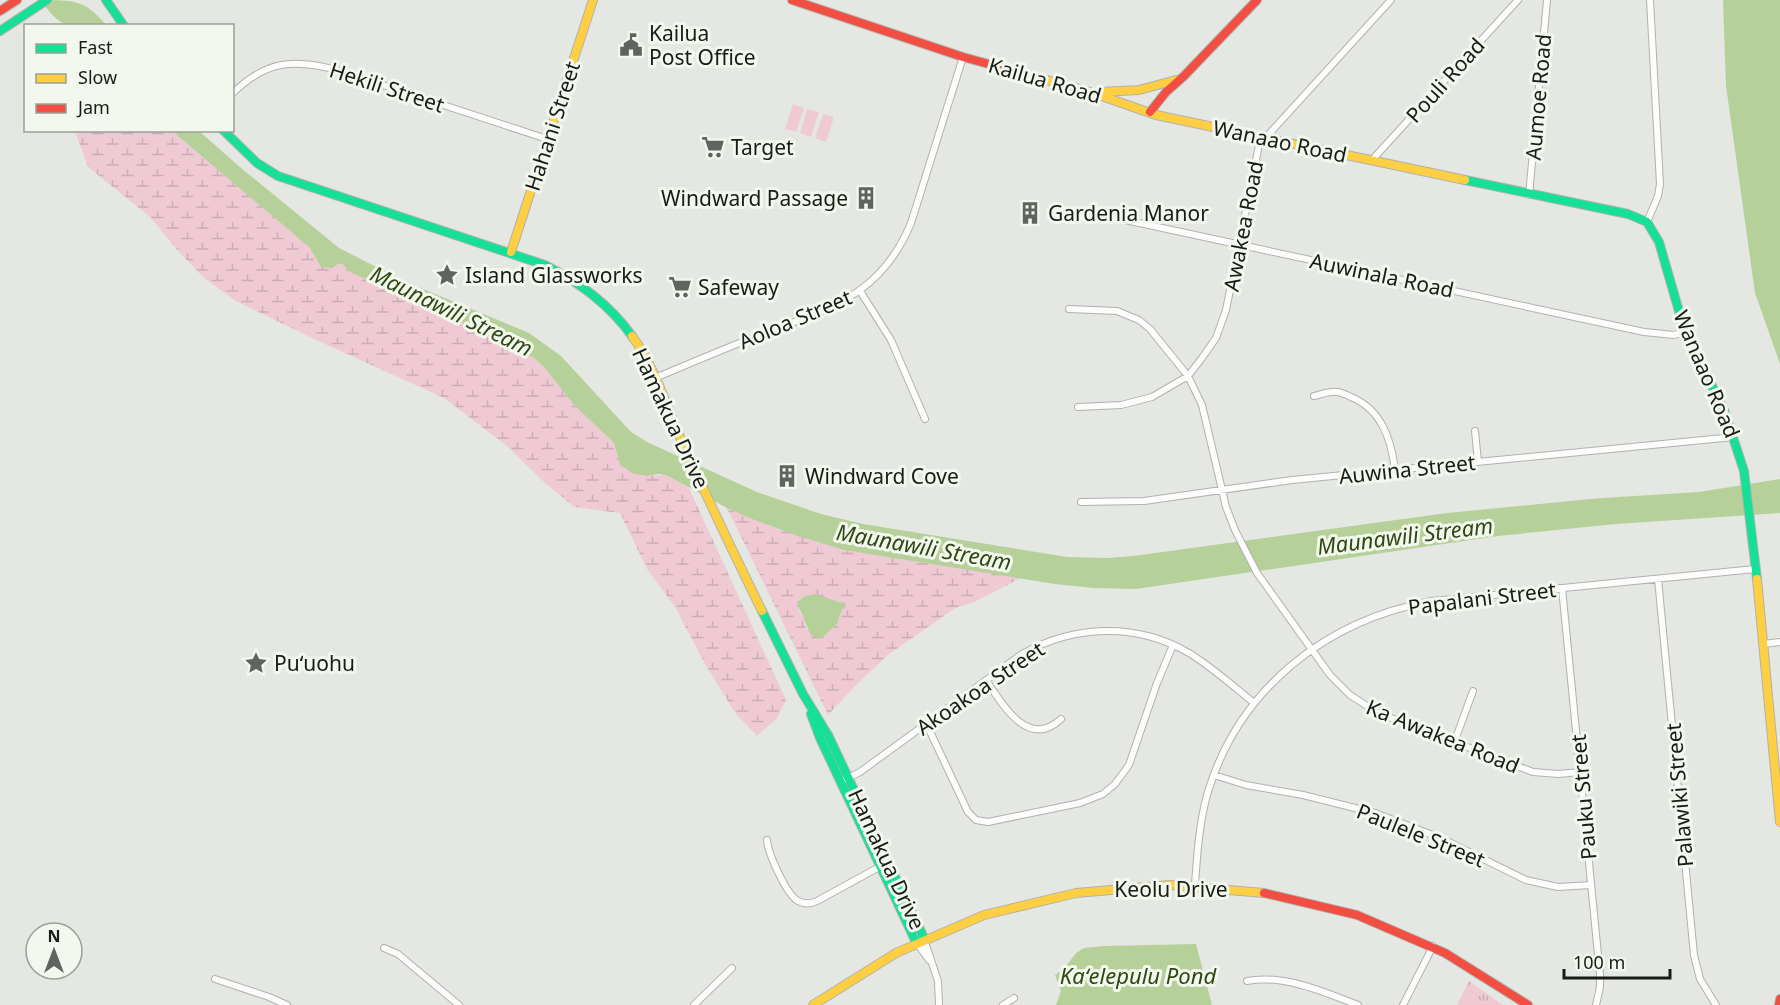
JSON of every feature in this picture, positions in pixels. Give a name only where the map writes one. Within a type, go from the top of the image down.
[{"type":"street","points":[[0,11],[18,0]]},
{"type":"street","points":[[106,0],[123,24]]},
{"type":"street","name":"Hahani Street","points":[[511,252],[593,0]]},
{"type":"street","name":"Kailua Road","points":[[792,0],[963,57],[1090,92],[1150,112]]},
{"type":"street","points":[[1150,112],[1166,92],[1185,76],[1257,0]]},
{"type":"street","name":"Awakea Road","points":[[1078,407],[1134,403],[1168,389],[1188,376],[1211,346],[1220,329],[1240,245],[1259,145],[1391,0]]},
{"type":"street","name":"Pouli Road","points":[[1372,160],[1518,0]]},
{"type":"street","name":"Aumoe Road","points":[[1529,195],[1547,0]]},
{"type":"street","points":[[1647,222],[1658,196],[1660,184],[1650,0]]},
{"type":"street","points":[[0,31],[45,1]]},
{"type":"street","name":"Aoloa Street","points":[[656,378],[831,307],[860,291],[888,264],[907,234],[963,57]]},
{"type":"street","name":"Hekili Street","points":[[234,92],[248,79],[265,69],[287,63],[311,63],[547,139]]},
{"type":"street","points":[[1090,92],[1120,93],[1153,88],[1185,76]]},
{"type":"street","name":"Wanaao Road","points":[[1150,112],[1264,139],[1628,214],[1647,222],[1659,242],[1685,333],[1724,410],[1744,471],[1780,822]]},
{"type":"street","name":"Hamakua Drive","points":[[225,132],[257,163],[278,176],[511,252],[558,271],[593,294],[614,313],[632,335],[656,378],[682,442],[803,694],[820,738],[844,780],[931,963],[938,981],[939,1005]]},
{"type":"street","name":"Auwinala Road","points":[[1079,210],[1644,332],[1674,335],[1685,333]]},
{"type":"street","points":[[860,291],[891,340],[925,419]]},
{"type":"street","name":"Ka Awakea Road","points":[[1069,309],[1117,311],[1139,320],[1150,329],[1188,376],[1202,405],[1222,489],[1235,530],[1257,573],[1341,687],[1361,704],[1387,717],[1533,772],[1551,774],[1581,772]]},
{"type":"street","points":[[1314,396],[1331,392],[1340,393],[1358,400],[1367,407],[1386,430],[1395,470]]},
{"type":"street","points":[[1475,431],[1478,462]]},
{"type":"street","name":"Auwina Street","points":[[1081,502],[1144,501],[1292,480],[1734,437]]},
{"type":"street","name":"Papalani Street","points":[[1195,885],[1200,828],[1214,775],[1227,746],[1254,703],[1279,676],[1311,649],[1334,634],[1365,619],[1415,604],[1755,569]]},
{"type":"street","name":"Palawiki Street","points":[[1658,579],[1694,955],[1700,979],[1716,1005]]},
{"type":"street","name":"Pauku Street","points":[[1562,588],[1600,975],[1596,1005]]},
{"type":"street","name":"Akoakoa Street","points":[[844,780],[860,772],[1033,648],[1056,638],[1081,632],[1106,630],[1131,632],[1173,645],[1199,660],[1254,703]]},
{"type":"street","points":[[1763,644],[1780,642]]},
{"type":"street","points":[[926,723],[968,812],[976,820],[992,822],[1088,800],[1109,790],[1121,778],[1129,765],[1157,683],[1173,645]]},
{"type":"street","points":[[986,680],[1009,714],[1020,723],[1043,729],[1061,719]]},
{"type":"street","points":[[1454,743],[1473,691]]},
{"type":"street","name":"Paulele Street","points":[[1214,775],[1257,788],[1303,795],[1375,813],[1443,839],[1526,880],[1558,887],[1591,885]]},
{"type":"street","points":[[767,840],[770,854],[785,883],[792,895],[801,902],[817,902],[884,864]]},
{"type":"street","name":"Keolu Drive","points":[[813,1005],[855,976],[920,940],[990,913],[1063,895],[1131,886],[1195,885],[1264,892],[1331,907],[1375,921],[1433,946],[1479,972],[1528,1005]]},
{"type":"street","points":[[1403,1005],[1433,946]]},
{"type":"street","points":[[384,948],[398,954],[459,1005]]},
{"type":"street","points":[[694,1005],[732,968]]},
{"type":"street","points":[[1247,981],[1263,978],[1280,981],[1358,1005]]},
{"type":"street","points":[[215,979],[287,1005]]},
{"type":"street","points":[[1003,1005],[1014,998]]},
{"type":"street","points":[[1779,1005],[1780,999]]},
{"type":"green space","points":[[793,104],[804,108],[796,132],[785,129]]},
{"type":"green space","points":[[807,109],[819,112],[811,137],[800,133]]},
{"type":"green space","points":[[823,114],[834,117],[826,142],[815,138]]},
{"type":"green space","points":[[75,132],[173,132],[310,248],[317,261],[328,268],[343,264],[487,336],[511,352],[521,352],[534,358],[575,406],[614,443],[619,462],[625,469],[643,476],[666,475],[689,488],[786,700],[777,718],[757,736],[736,714],[705,664],[675,607],[647,569],[620,513],[574,507],[507,446],[444,398],[236,301],[204,278],[149,216],[88,167]]},
{"type":"green space","points":[[727,508],[775,528],[844,550],[1021,578],[974,602],[955,608],[888,655],[828,715]],"holes":[[[808,595],[841,603],[841,614],[837,623],[821,639],[806,628],[805,619],[798,610],[800,599]]]},
{"type":"green space","points":[[1469,981],[1503,1005],[1457,1005]]},
{"type":"water","points":[[41,0],[71,1],[85,6],[105,24],[67,24],[49,11]]},
{"type":"water","points":[[1723,0],[1780,0],[1780,364],[1755,293],[1726,86]]},
{"type":"water","name":"Maunawili Stream","points":[[173,132],[200,132],[339,248],[406,282],[529,333],[561,356],[631,432],[647,442],[757,492],[821,514],[863,524],[1067,557],[1107,558],[1447,513],[1602,498],[1699,492],[1780,479],[1780,513],[1616,524],[1498,536],[1136,589],[1055,584],[844,550],[752,519],[666,475],[634,474],[620,465],[614,443],[575,406],[534,358],[521,352],[511,352],[467,325],[348,271],[343,264],[332,268],[321,267],[310,248]]},
{"type":"water","points":[[815,594],[845,603],[846,606],[837,624],[821,639],[811,635],[797,602],[805,596]]},
{"type":"water","name":"Kaʻelepulu Pond","points":[[1196,944],[1212,1005],[1056,1005],[1061,991],[1055,975],[1084,948]]},
{"type":"traffic: fast","points":[[0,31],[47,0]]},
{"type":"traffic: fast","points":[[106,0],[123,24]]},
{"type":"traffic: fast","points":[[225,132],[257,163],[278,176],[545,265],[593,295],[614,314],[632,336]]},
{"type":"traffic: fast","points":[[1465,180],[1628,214],[1647,222],[1659,242],[1685,332],[1724,410],[1744,471],[1757,579]]},
{"type":"traffic: fast","points":[[762,611],[803,694],[828,735],[924,938]]},
{"type":"traffic: fast","points":[[811,714],[820,738],[916,942]]},
{"type":"traffic: slow","points":[[511,252],[593,0]]},
{"type":"traffic: slow","points":[[1014,71],[1090,92],[1156,115],[1465,180]]},
{"type":"traffic: slow","points":[[1100,92],[1139,90],[1176,80]]},
{"type":"traffic: slow","points":[[632,336],[648,361],[692,465],[762,611]]},
{"type":"traffic: slow","points":[[1757,579],[1780,822]]},
{"type":"traffic: slow","points":[[813,1005],[896,953],[984,915],[1076,893],[1170,885],[1264,893]]},
{"type":"traffic: jam","points":[[0,11],[17,0]]},
{"type":"traffic: jam","points":[[792,0],[963,57],[1014,71]]},
{"type":"traffic: jam","points":[[1150,112],[1166,92],[1257,0]]},
{"type":"traffic: jam","points":[[1264,893],[1357,915],[1445,953],[1528,1005]]},
{"type":"traffic: jam","points":[[1779,1005],[1780,999]]},
{"type":"place","name":"Kailua Post Office","points":[[631,45]]},
{"type":"place","name":"Target","points":[[713,147]]},
{"type":"place","name":"Windward Passage","points":[[866,198]]},
{"type":"place","name":"Gardenia Manor","points":[[1030,213]]},
{"type":"place","name":"Island Glassworks","points":[[447,275]]},
{"type":"place","name":"Safeway","points":[[680,287]]},
{"type":"place","name":"Windward Cove","points":[[787,476]]},
{"type":"place","name":"Puʻuohu","points":[[256,663]]}]
